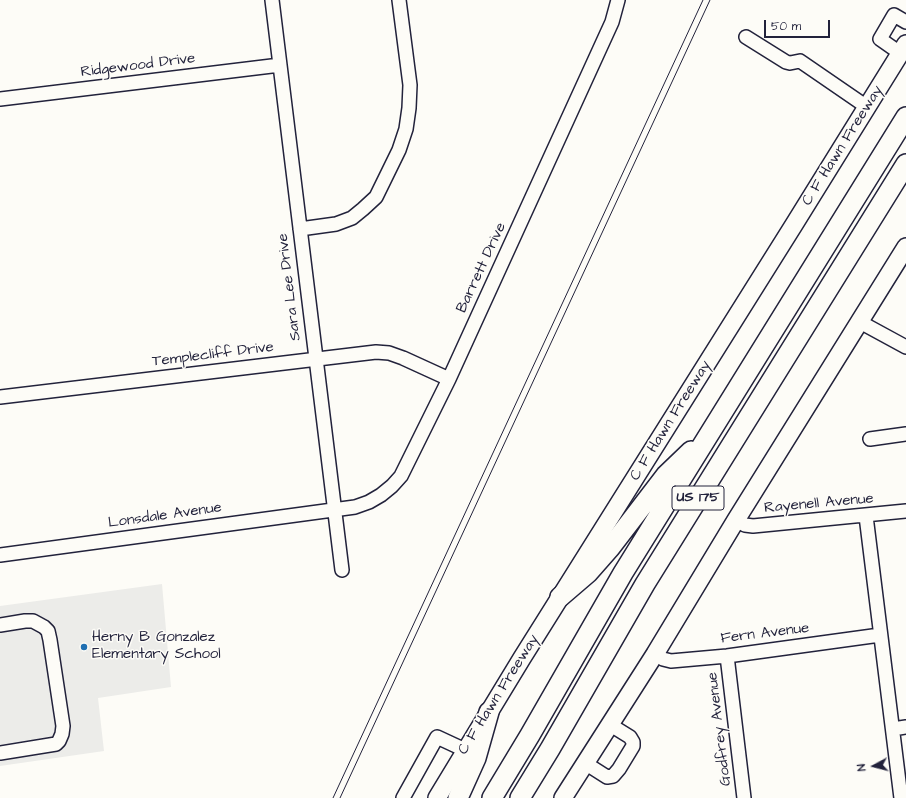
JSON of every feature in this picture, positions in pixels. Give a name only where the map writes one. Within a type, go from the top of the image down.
[{"type":"highway","points":[[893,138],[906,102]]},
{"type":"highway","name":"US 175","points":[[492,798],[623,573],[906,117]]},
{"type":"highway","name":"US 175","points":[[520,798],[645,584],[906,164]]},
{"type":"highway","points":[[883,202],[906,182]]},
{"type":"highway","points":[[560,597],[588,573],[610,548],[666,475],[710,433]]},
{"type":"highway","points":[[458,798],[476,758],[489,712]]},
{"type":"main road","name":"C F Hawn Freeway","points":[[437,798],[560,597],[903,49]]},
{"type":"main road","points":[[563,798],[655,654],[736,520],[906,247]]},
{"type":"street","name":"Sara Lee Drive","points":[[272,0],[342,570]]},
{"type":"street","points":[[300,229],[336,224],[352,218],[376,197],[399,150],[406,129],[410,85],[399,0]]},
{"type":"street","name":"Barrett Drive","points":[[334,510],[355,507],[369,502],[381,495],[401,476],[449,379],[609,29],[618,0]]},
{"type":"street","points":[[903,49],[880,39],[894,15],[906,22]]},
{"type":"street","points":[[746,37],[786,62],[790,63],[800,61],[867,107]]},
{"type":"street","name":"Ridgewood Drive","points":[[0,99],[280,65]]},
{"type":"street","points":[[860,322],[906,347]]},
{"type":"street","name":"Templecliff Drive","points":[[0,397],[376,352],[389,353],[403,358],[449,379]]},
{"type":"street","points":[[870,439],[906,434]]},
{"type":"street","name":"Lonsdale Avenue","points":[[0,554],[334,510]]},
{"type":"street","name":"Rayenell Avenue","points":[[736,520],[746,525],[753,526],[906,511]]},
{"type":"street","points":[[866,516],[901,798]]},
{"type":"street","points":[[0,625],[25,621],[33,622],[44,627],[48,631],[63,726],[62,734],[56,744],[0,753]]},
{"type":"street","name":"Fern Avenue","points":[[655,654],[663,659],[672,661],[727,656],[880,635]]},
{"type":"street","name":"Godfrey Avenue","points":[[727,656],[744,798]]},
{"type":"street","points":[[585,763],[607,777],[613,776],[619,769],[633,746],[633,742],[630,737],[609,724]]},
{"type":"street","points":[[893,729],[906,727]]},
{"type":"street","points":[[403,798],[437,737],[465,750]]},
{"type":"shaded area","name":"Herny B Gonzalez Elementary School","points":[[162,584],[171,687],[98,698],[104,751],[0,766],[0,606]]},
{"type":"tram line","points":[[333,798],[703,0]]},
{"type":"tram line","points":[[340,798],[710,0]]},
{"type":"place","name":"Herny B Gonzalez Elementary School","points":[[84,647]]}]
